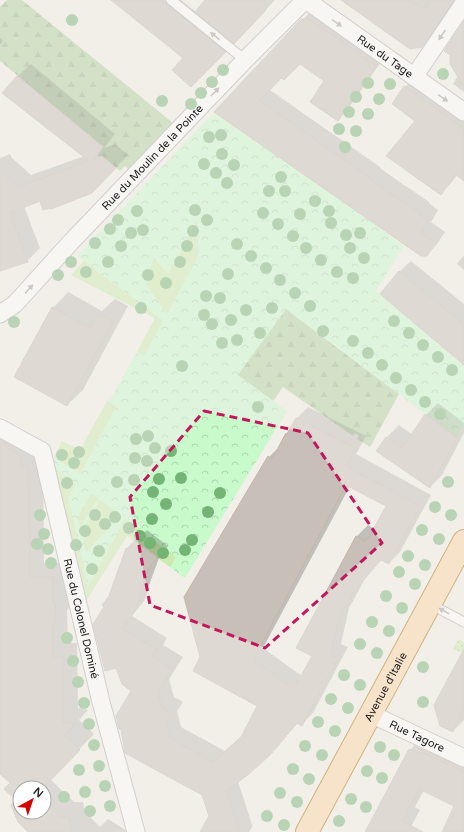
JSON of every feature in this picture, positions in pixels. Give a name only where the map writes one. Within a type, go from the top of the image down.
[{"type":"main road","name":"Avenue d'Italie","points":[[307,832],[464,540]]},
{"type":"street","name":"Rue du Moulin de la Pointe","points":[[0,314],[15,304],[71,242],[245,60],[305,0]]},
{"type":"street","name":"Rue du Tage","points":[[305,0],[464,112]]},
{"type":"street","points":[[414,77],[464,3]]},
{"type":"street","name":"Rue du Colonel Dominé","points":[[0,428],[42,450],[102,702],[136,832]]},
{"type":"street","name":"Rue Tagore","points":[[371,714],[464,758]]},
{"type":"lane","points":[[171,0],[245,60]]},
{"type":"lane","points":[[430,604],[464,622]]},
{"type":"highlighted area","points":[[204,411],[308,433],[382,543],[265,648],[150,605],[130,497]]},
{"type":"green space","points":[[7,0],[22,0],[173,123],[129,170],[125,166],[120,171],[111,164],[110,166],[97,155],[103,147],[0,61],[0,7]]},
{"type":"green space","points":[[214,112],[326,189],[404,246],[376,291],[464,365],[464,424],[457,438],[286,309],[238,375],[287,411],[185,578],[127,536],[86,601],[53,467],[54,457],[62,441],[80,450],[107,401],[109,402],[155,319],[71,275],[84,261],[77,256]]},
{"type":"green space","points":[[196,222],[199,254],[167,314],[146,284],[154,257],[168,274]]},
{"type":"green space","points":[[84,261],[163,321],[144,356],[137,352],[155,318],[71,275]]},
{"type":"green space","points":[[286,309],[399,394],[370,447],[357,439],[359,436],[355,433],[353,436],[283,387],[273,401],[237,375]]},
{"type":"green space","points":[[107,401],[116,407],[80,474],[54,457],[62,441],[80,450]]},
{"type":"green space","points":[[53,467],[76,484],[68,497],[88,587],[125,519],[176,557],[170,567],[127,536],[86,601]]},
{"type":"green space","points":[[91,494],[98,498],[80,528],[78,517]]},
{"type":"green space","points":[[100,500],[120,516],[86,552],[82,532]]},
{"type":"green space","points":[[458,639],[464,642],[464,654],[453,649]]},
{"type":"building","points":[[111,0],[160,0],[226,52],[191,87],[172,70],[183,58]]},
{"type":"building","points":[[205,0],[265,0],[266,10],[234,44],[195,12]]},
{"type":"building","points":[[341,0],[410,0],[422,9],[423,7],[425,9],[431,0],[454,0],[422,47],[410,49]]},
{"type":"building","points":[[301,19],[309,19],[376,66],[338,121],[310,102],[324,81],[300,64],[284,80],[281,78],[260,101],[370,178],[394,197],[395,196],[420,213],[419,214],[428,221],[421,233],[436,243],[427,256],[421,256],[214,112]]},
{"type":"building","points":[[464,21],[464,87],[450,64],[450,55],[444,51]]},
{"type":"building","points":[[17,76],[103,147],[94,160],[102,156],[116,168],[92,193],[51,209],[43,210],[40,201],[10,213],[28,262],[0,271],[0,171],[18,187],[89,161],[2,93]]},
{"type":"building","points":[[404,86],[464,129],[464,181],[455,174],[441,195],[386,156],[415,121],[392,104]]},
{"type":"building","points":[[399,271],[464,325],[464,365],[380,294]]},
{"type":"building","points":[[52,307],[90,328],[98,314],[113,321],[67,406],[14,377]]},
{"type":"building","points":[[425,414],[457,438],[430,488],[376,451],[386,437],[402,448]]},
{"type":"building","points":[[297,418],[355,448],[346,466],[420,506],[389,564],[381,560],[354,591],[338,620],[331,655],[338,659],[302,726],[296,723],[270,755],[227,791],[239,832],[200,832],[209,816],[202,795],[125,753],[121,729],[119,729],[116,716],[131,691],[122,684],[116,668],[105,671],[93,624],[104,607],[102,605],[109,596],[126,548],[128,549],[135,541],[157,557],[148,570],[139,600],[133,613],[122,628],[157,650],[152,656],[172,669],[158,692],[162,708],[172,714],[166,723],[170,738],[213,762],[241,737],[257,706],[193,671],[200,657],[184,597],[268,456],[272,459],[286,433],[287,434]],"holes":[[[346,485],[386,506],[368,539],[366,538],[365,541],[356,536],[296,648],[312,656],[294,689],[253,660]]]},
{"type":"building","points":[[0,442],[21,458],[21,466],[28,466],[30,577],[53,577],[53,603],[55,603],[56,623],[53,623],[53,657],[63,657],[63,722],[75,724],[65,735],[80,750],[51,780],[12,780],[12,796],[4,789],[10,783],[0,774]]},
{"type":"building","points":[[464,649],[464,709],[453,732],[440,726],[434,705]]},
{"type":"building","points":[[409,749],[420,754],[421,752],[464,772],[464,832],[442,832],[454,806],[419,789],[402,821],[423,832],[365,832]]},
{"type":"building","points":[[52,809],[59,816],[69,817],[71,832],[28,832],[17,820],[52,820]]}]
